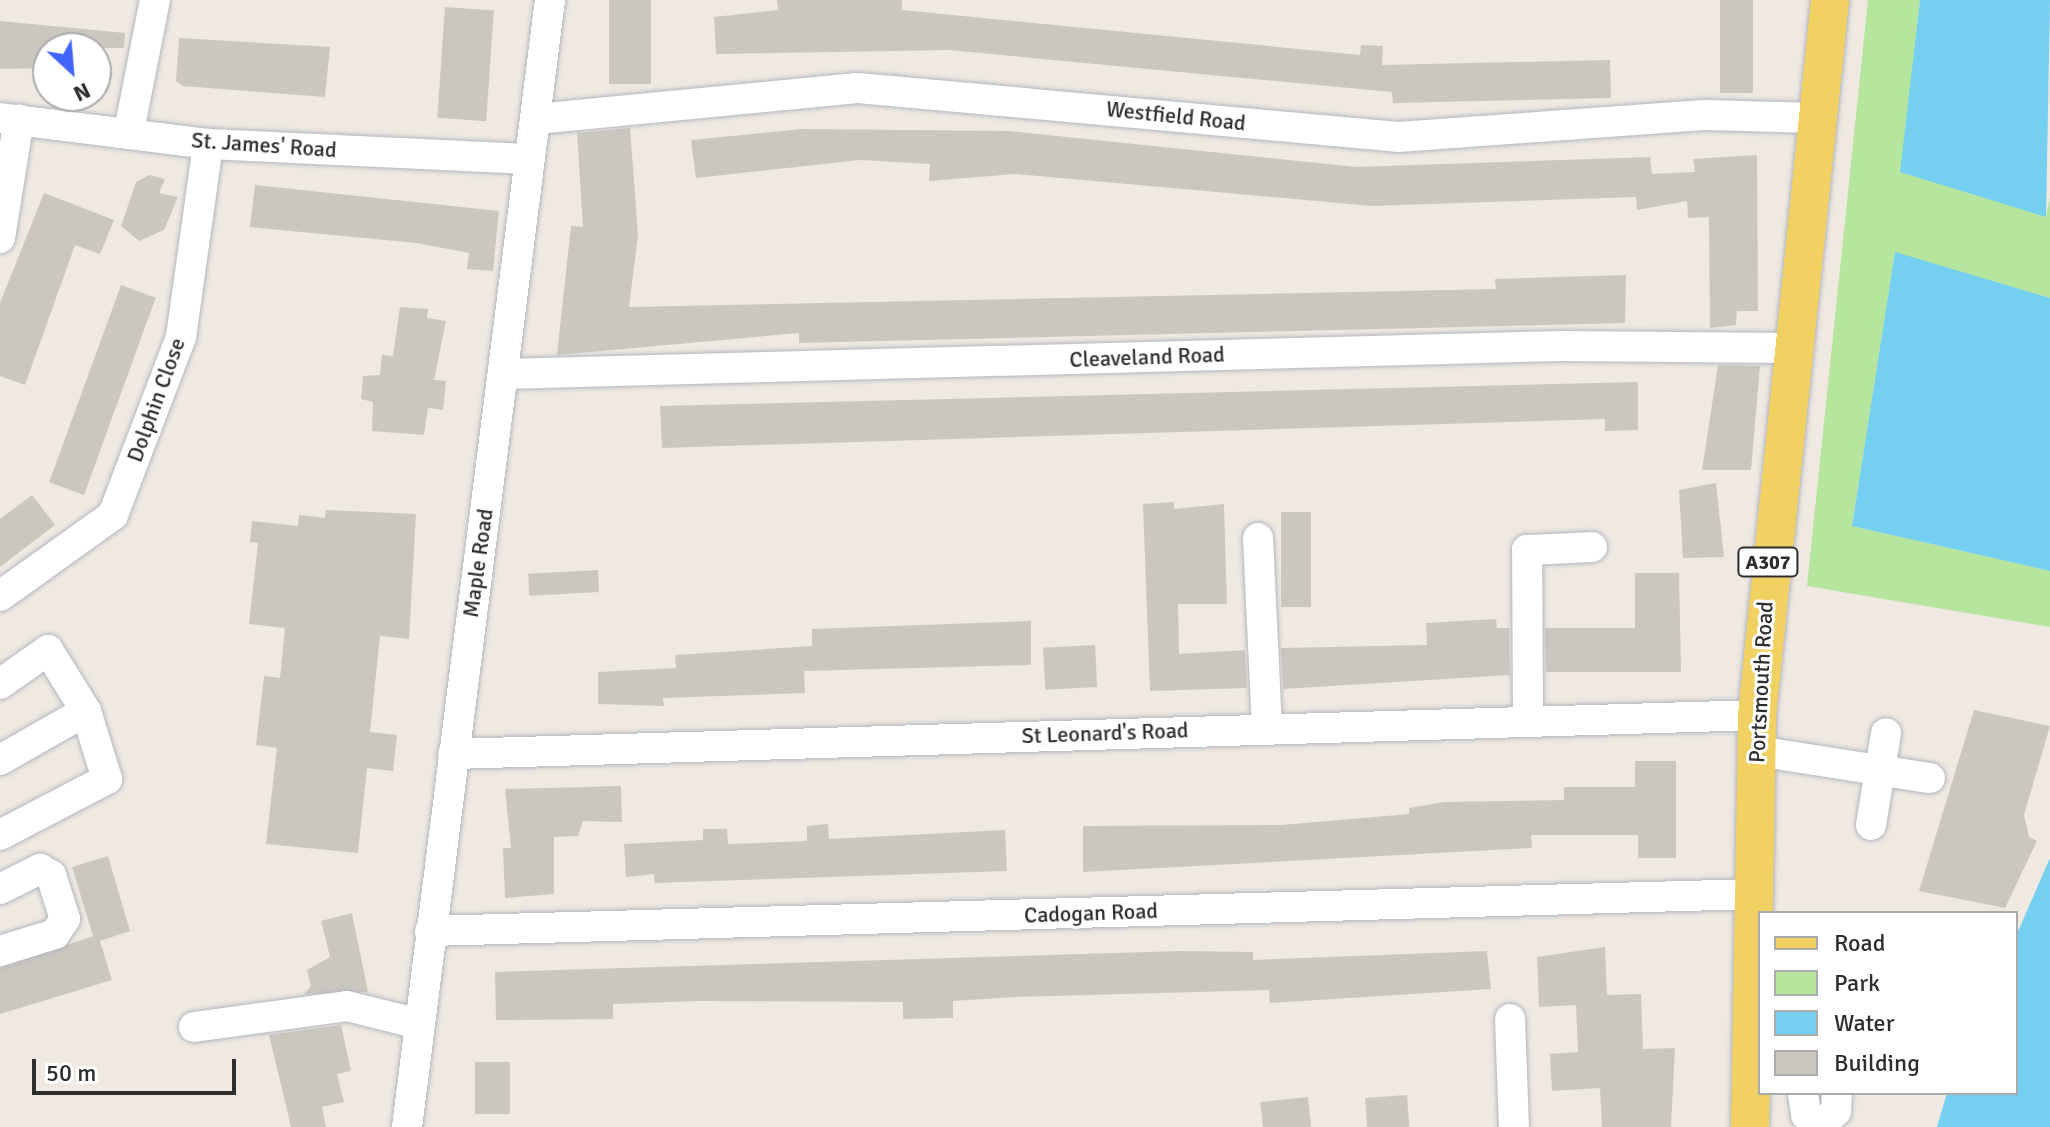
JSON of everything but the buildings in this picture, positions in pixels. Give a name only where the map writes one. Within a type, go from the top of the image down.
[{"type":"main road","name":"Portsmouth Road","points":[[1750,1127],[1755,1044],[1751,894],[1757,733],[1791,348],[1830,0]]},
{"type":"street","points":[[129,131],[155,0]]},
{"type":"street","name":"Maple Road","points":[[407,1127],[550,0]]},
{"type":"street","name":"Westfield Road","points":[[536,119],[858,88],[1398,137],[1707,115],[1816,118]]},
{"type":"street","points":[[0,238],[9,119]]},
{"type":"street","name":"St. James' Road","points":[[9,119],[129,131],[208,144],[529,159]]},
{"type":"street","name":"Dolphin Close","points":[[0,596],[113,515],[181,337],[208,144]]},
{"type":"street","name":"Cleaveland Road","points":[[504,374],[1562,346],[1791,348]]},
{"type":"street","points":[[1258,538],[1267,729]]},
{"type":"street","points":[[1528,721],[1527,550],[1592,547]]},
{"type":"street","points":[[0,684],[48,650],[86,711],[107,779],[0,835]]},
{"type":"street","points":[[0,760],[86,711]]},
{"type":"street","name":"St Leonard's Road","points":[[453,754],[1528,721],[1757,733],[1880,768],[1930,778]]},
{"type":"street","points":[[1871,825],[1886,733]]},
{"type":"street","points":[[0,889],[40,869],[51,875],[65,919],[55,934],[0,951]]},
{"type":"street","name":"Cadogan Road","points":[[430,931],[1751,894]]},
{"type":"street","points":[[194,1027],[347,1006],[419,1024]]},
{"type":"street","points":[[1510,1019],[1514,1127]]},
{"type":"street","points":[[1803,1095],[1806,1115],[1820,1126],[1836,1111],[1837,1095]]},
{"type":"green space","points":[[1868,0],[1920,0],[1901,172],[2046,216],[2050,198],[2050,298],[1895,253],[1852,526],[2050,571],[2050,627],[1807,586]]},
{"type":"water","points":[[1920,0],[2050,0],[2046,217],[1900,172]]},
{"type":"water","points":[[1895,252],[2050,298],[2050,571],[1852,526]]},
{"type":"water","points":[[2050,858],[2050,1127],[1937,1127],[1946,1095],[2018,1095],[2018,931]]}]
